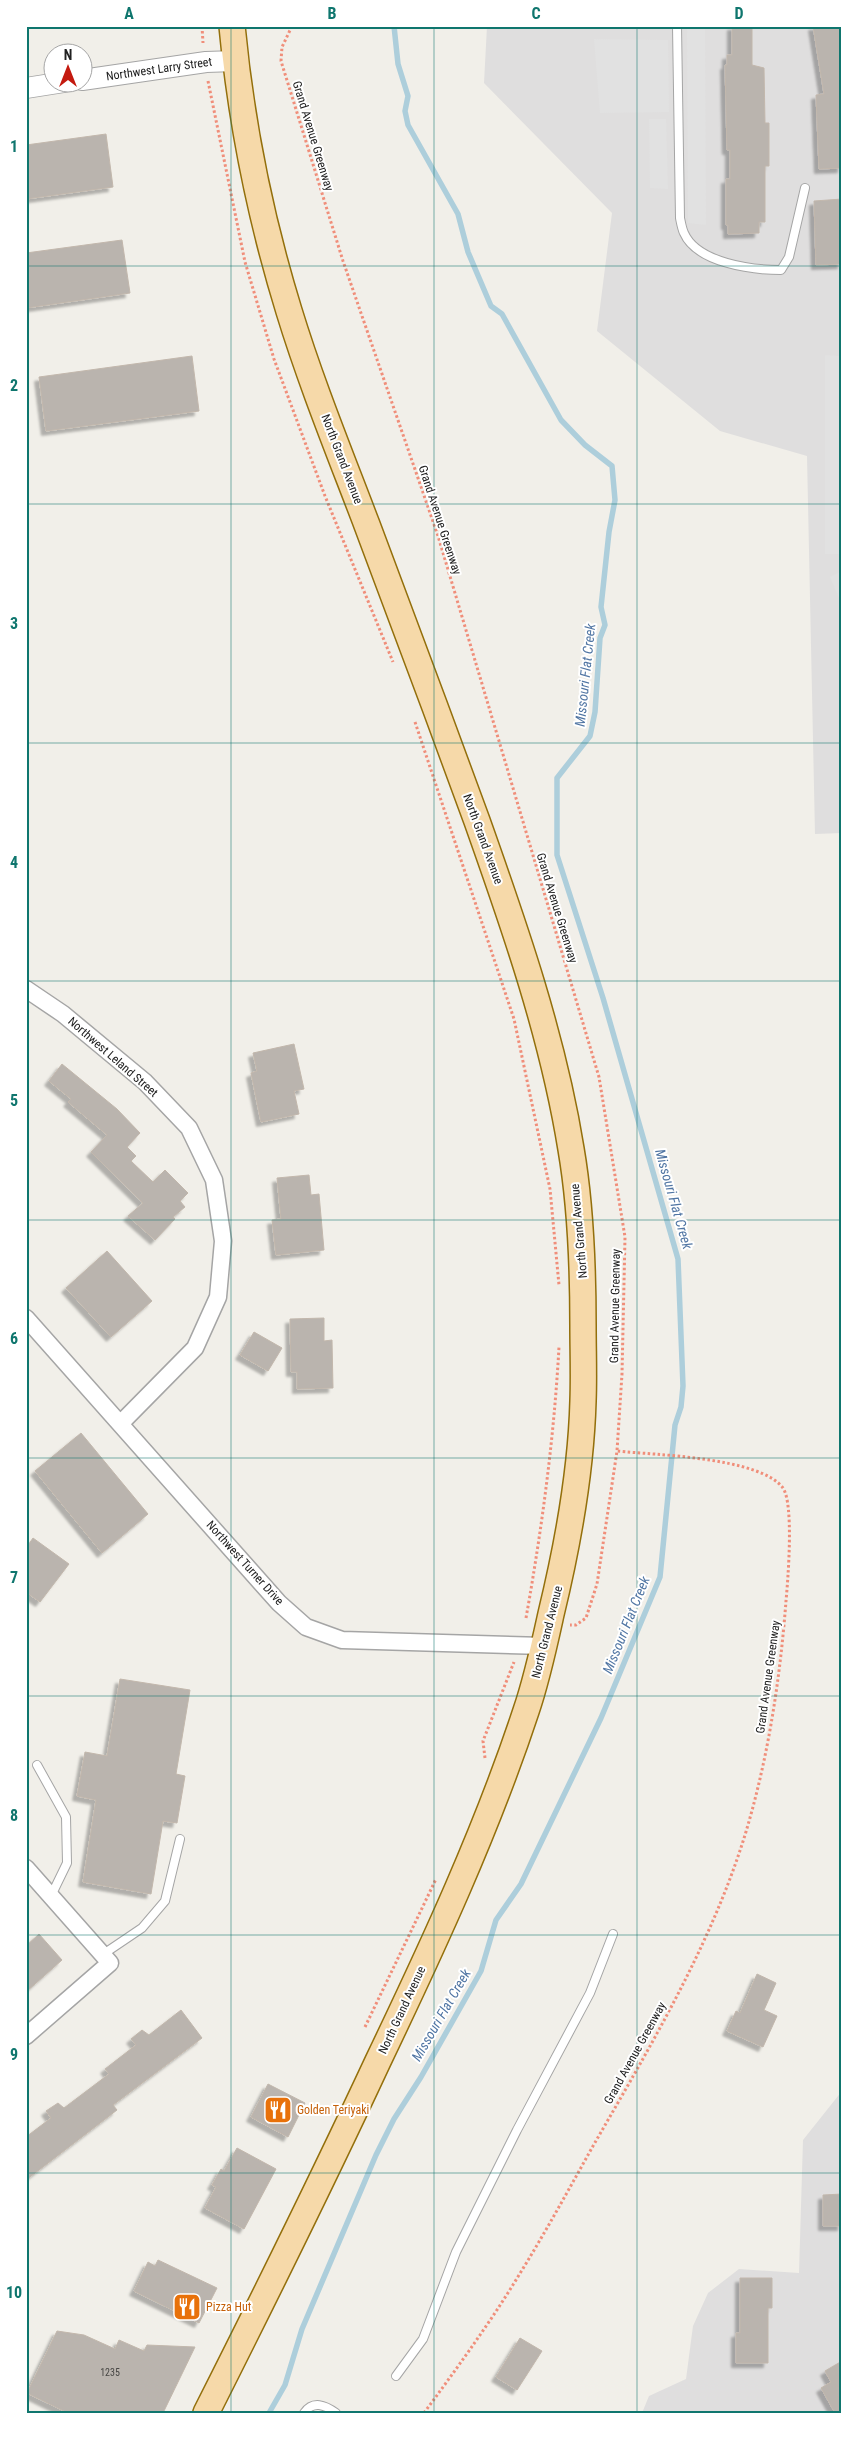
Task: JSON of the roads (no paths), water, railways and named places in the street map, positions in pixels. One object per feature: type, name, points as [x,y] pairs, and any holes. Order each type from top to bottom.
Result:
[{"type":"main road","name":"North Grand Avenue","points":[[206,2413],[309,2207],[462,1882],[525,1714],[538,1639],[574,1504],[583,1406],[583,1266],[572,1150],[549,1043],[514,930],[421,670],[314,386],[289,310],[267,233],[235,61],[232,26]]},
{"type":"street","name":"Northwest Larry Street","points":[[92,79],[206,62],[235,61]]},
{"type":"street","points":[[26,88],[42,85]]},
{"type":"street","name":"Northwest Leland Street","points":[[26,989],[63,1014],[146,1082],[189,1128],[214,1180],[224,1241],[218,1297],[195,1348],[121,1423]]},
{"type":"street","name":"Northwest Turner Drive","points":[[26,1318],[279,1603],[306,1627],[342,1640],[538,1639]]},
{"type":"street","points":[[26,1868],[106,1959],[26,2036]]},
{"type":"lane","points":[[677,26],[680,218],[684,234],[699,251],[714,259],[759,270],[781,270],[789,257],[805,188]]},
{"type":"lane","points":[[37,1765],[66,1818],[67,1863],[52,1896]]},
{"type":"lane","points":[[106,1959],[142,1928],[165,1902],[180,1839]]},
{"type":"lane","points":[[396,2376],[423,2339],[456,2252],[517,2130],[590,1993],[613,1934]]},
{"type":"lane","points":[[304,2413],[308,2408],[318,2405],[336,2413]]},
{"type":"waterway","name":"Missouri Flat Creek","points":[[269,2413],[285,2385],[302,2329],[376,2155],[394,2119],[421,2077],[481,1971],[496,1920],[521,1884],[601,1718],[660,1577],[675,1425],[681,1407],[683,1386],[678,1259],[603,998],[557,855],[557,778],[590,736],[595,712],[600,638],[605,625],[601,607],[609,532],[615,500],[612,466],[585,445],[561,420],[502,314],[491,306],[468,252],[458,214],[408,125],[405,111],[408,96],[398,64],[394,26]]},
{"type":"place","name":"Golden Teriyaki","points":[[278,2110]]},
{"type":"place","name":"Pizza Hut","points":[[187,2307]]}]
